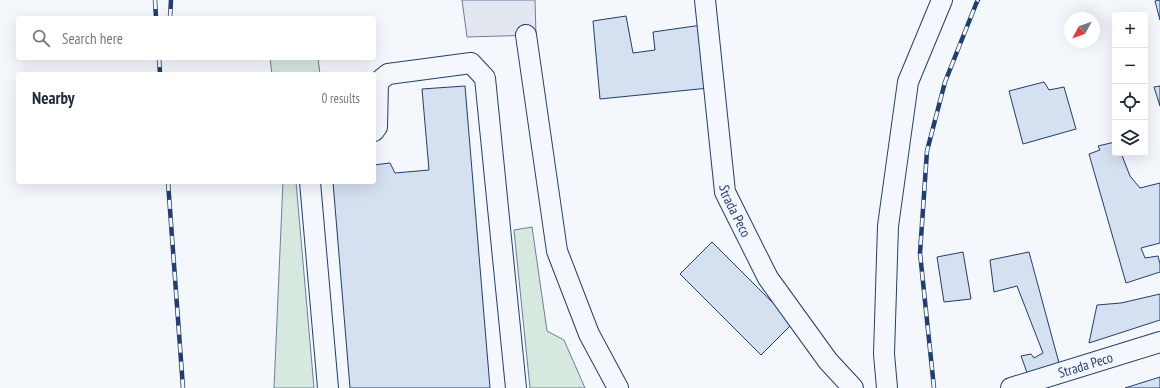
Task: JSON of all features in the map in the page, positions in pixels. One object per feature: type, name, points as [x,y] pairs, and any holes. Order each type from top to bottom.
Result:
[{"type":"street","name":"Strada Peco","points":[[705,0],[725,192],[768,278],[828,361],[853,388]]},
{"type":"street","points":[[887,388],[884,354],[888,226],[906,89],[942,0]]},
{"type":"street","points":[[526,35],[557,251],[589,334],[618,388]]},
{"type":"street","points":[[376,128],[378,82],[388,74],[470,63],[485,78],[516,388]]},
{"type":"street","points":[[310,184],[328,388]]},
{"type":"street","name":"Strada Peco","points":[[1011,388],[1160,342]]},
{"type":"shaded area","points":[[462,0],[535,0],[536,35],[467,37]]},
{"type":"shaded area","points":[[270,60],[318,60],[320,72],[272,72]]},
{"type":"shaded area","points":[[283,184],[296,184],[314,388],[274,388]]},
{"type":"shaded area","points":[[532,227],[547,331],[564,340],[585,388],[530,388],[514,230]]},
{"type":"building","points":[[1160,0],[1160,20],[1155,1]]},
{"type":"building","points":[[626,16],[633,53],[655,50],[653,32],[702,25],[709,88],[600,99],[593,21]]},
{"type":"building","points":[[1044,82],[1049,90],[1064,87],[1076,129],[1023,144],[1009,91]]},
{"type":"building","points":[[465,86],[490,388],[350,388],[333,184],[376,184],[376,165],[390,163],[395,173],[429,170],[422,89]]},
{"type":"building","points":[[1160,86],[1160,106],[1154,87]]},
{"type":"building","points":[[1112,143],[1112,156],[1122,156],[1130,176],[1140,188],[1160,183],[1160,243],[1141,248],[1145,258],[1158,256],[1160,272],[1126,283],[1089,154],[1100,150],[1098,146]]},
{"type":"building","points":[[712,242],[793,323],[761,355],[680,274]]},
{"type":"building","points":[[963,252],[971,299],[944,302],[937,257]]},
{"type":"building","points":[[1029,252],[1059,363],[1029,378],[1021,356],[1031,354],[1034,358],[1043,353],[1017,286],[994,292],[990,260]]},
{"type":"building","points":[[1160,294],[1160,320],[1089,343],[1097,305],[1121,303]]},
{"type":"building","points":[[1160,377],[1160,388],[1125,388]]},
{"type":"railway","points":[[155,0],[156,16]]},
{"type":"railway","points":[[170,16],[171,0]]},
{"type":"railway","points":[[934,388],[920,253],[927,151],[945,82],[978,0]]},
{"type":"railway","points":[[159,60],[160,72]]},
{"type":"railway","points":[[168,184],[183,388]]}]
